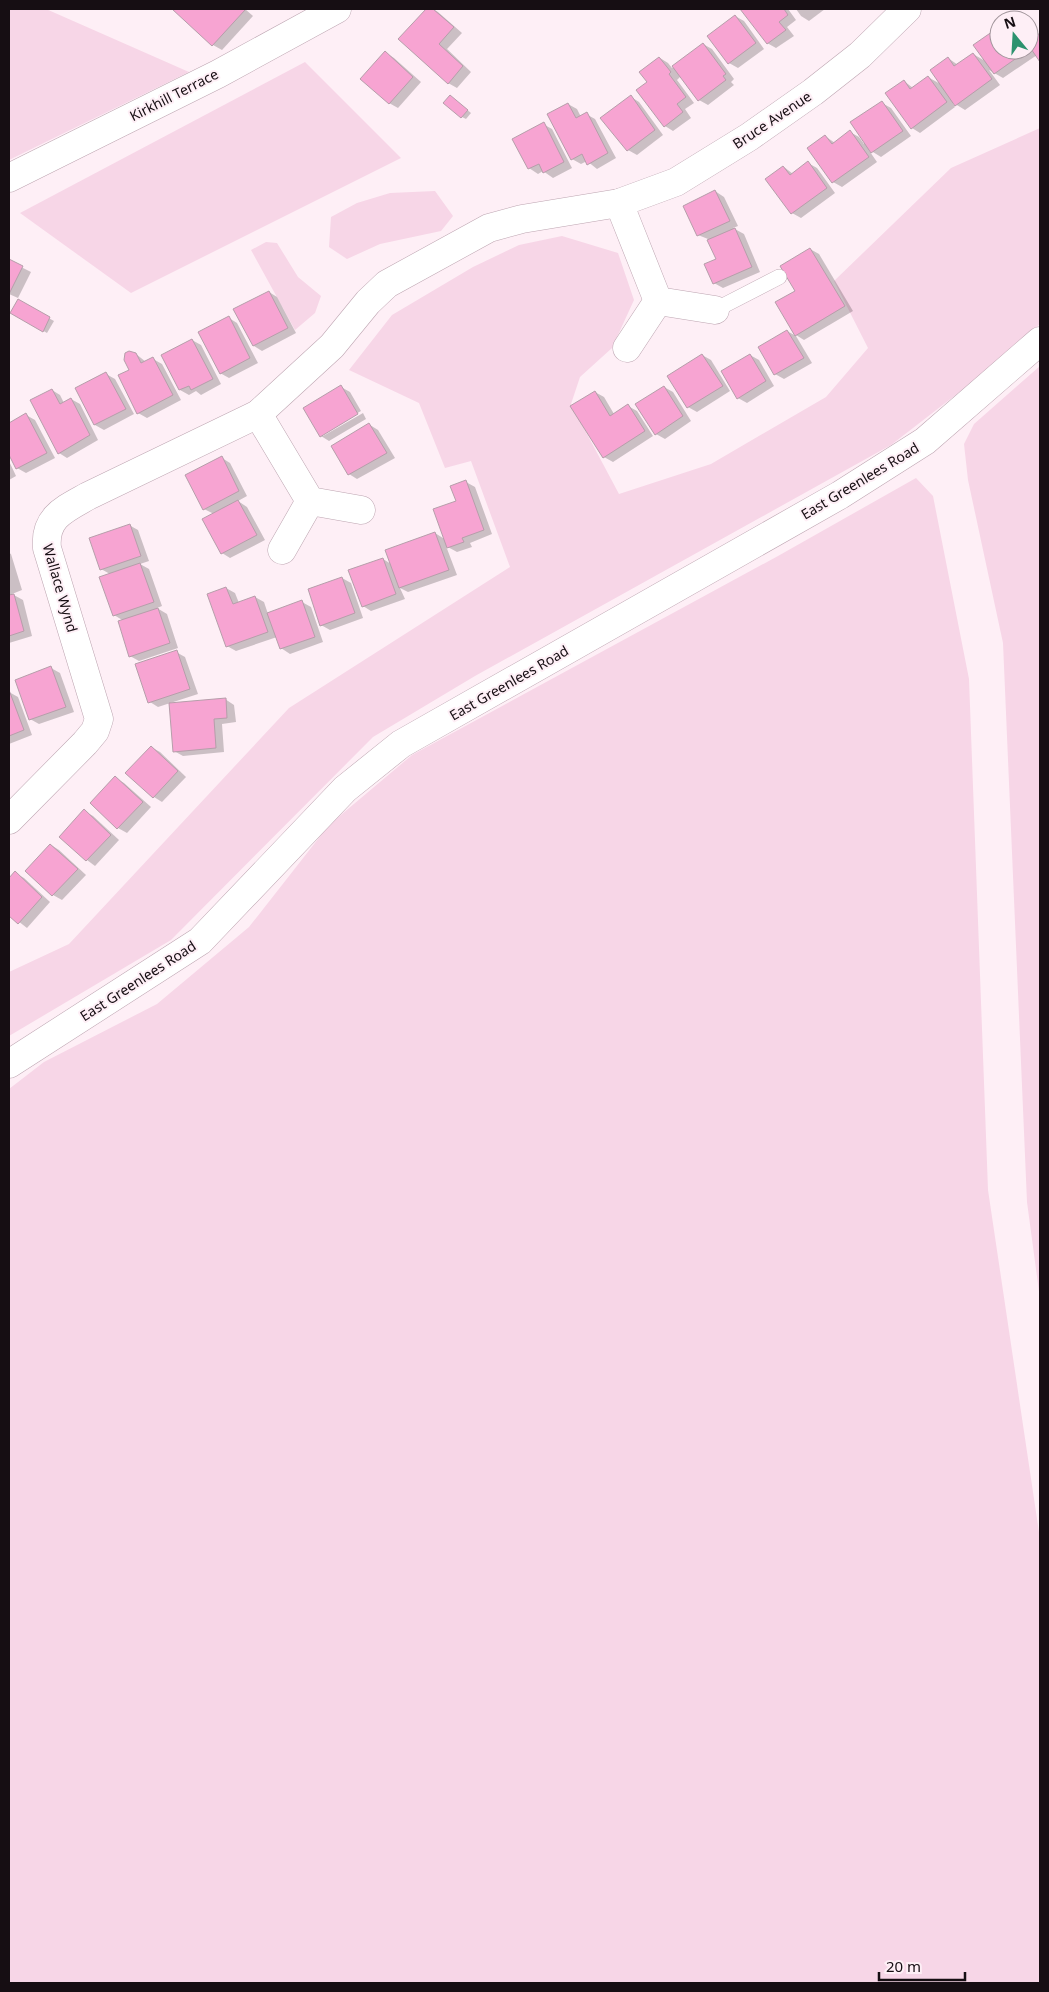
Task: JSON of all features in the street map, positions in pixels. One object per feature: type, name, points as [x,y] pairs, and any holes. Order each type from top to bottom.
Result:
[{"type":"street","name":"Kirkhill Terrace","points":[[9,178],[218,74],[337,9]]},
{"type":"street","name":"Bruce Avenue","points":[[416,269],[489,228],[522,219],[619,203],[676,182],[749,137],[813,92],[860,54],[907,9]]},
{"type":"street","points":[[619,203],[658,301]]},
{"type":"street","name":"Wallace Wynd","points":[[9,820],[85,743],[94,731],[99,719],[47,548],[46,536],[52,521],[61,511],[88,496],[258,414],[332,346],[368,302],[387,284],[416,269]]},
{"type":"street","points":[[658,301],[715,310]]},
{"type":"street","points":[[627,348],[658,301]]},
{"type":"street","name":"East Greenlees Road","points":[[9,1064],[200,941],[345,789],[402,744],[871,476],[925,441],[1040,341]]},
{"type":"street","points":[[258,414],[310,501],[361,510]]},
{"type":"street","points":[[282,550],[310,501]]},
{"type":"lane","points":[[715,310],[778,277]]},
{"type":"shaded area","points":[[9,9],[46,9],[189,72],[9,160]]},
{"type":"shaded area","points":[[305,62],[401,158],[131,293],[20,213]]},
{"type":"shaded area","points":[[1040,128],[1040,324],[975,380],[891,445],[475,676],[373,737],[171,940],[9,1036],[9,972],[69,944],[289,708],[510,567],[471,461],[445,468],[419,403],[349,370],[392,315],[473,267],[519,245],[562,236],[618,253],[634,300],[612,348],[580,377],[571,404],[619,494],[711,464],[826,397],[868,348],[834,281],[951,168]]},
{"type":"shaded area","points":[[435,191],[453,216],[441,231],[380,244],[347,259],[329,247],[331,217],[357,203],[390,193]]},
{"type":"shaded area","points":[[266,242],[277,243],[298,277],[321,296],[315,313],[295,330],[251,250]]},
{"type":"shaded area","points":[[1040,366],[1040,1299],[1027,1202],[1003,643],[968,480],[964,444],[974,424]]},
{"type":"shaded area","points":[[916,478],[933,496],[969,679],[988,1190],[1040,1539],[1040,1983],[9,1983],[9,1089],[44,1062],[157,1004],[249,927],[329,825],[412,755],[778,556]]},
{"type":"building","points":[[172,9],[244,9],[245,10],[212,46]]},
{"type":"building","points":[[426,9],[433,9],[454,27],[439,44],[463,66],[448,84],[398,39]]},
{"type":"building","points":[[740,9],[784,9],[788,15],[779,22],[786,30],[767,44]]},
{"type":"building","points":[[735,15],[756,43],[728,64],[707,36]]},
{"type":"building","points":[[1040,33],[1040,62],[1039,60]]},
{"type":"building","points":[[989,34],[989,60],[1014,60],[994,74],[973,45]]},
{"type":"building","points":[[703,43],[726,74],[723,76],[726,80],[698,101],[672,66]]},
{"type":"building","points":[[385,51],[413,77],[389,104],[360,79]]},
{"type":"building","points":[[973,53],[992,79],[955,106],[930,70],[948,57],[954,66]]},
{"type":"building","points":[[659,57],[671,72],[669,74],[686,97],[677,104],[683,112],[664,127],[636,90],[647,82],[639,72]]},
{"type":"building","points":[[928,76],[947,102],[911,129],[885,93],[904,80],[910,89]]},
{"type":"building","points":[[450,95],[468,110],[461,118],[443,103]]},
{"type":"building","points":[[631,95],[655,130],[627,151],[600,118]]},
{"type":"building","points":[[882,101],[903,131],[871,153],[850,122]]},
{"type":"building","points":[[568,103],[576,118],[587,112],[608,153],[587,165],[582,154],[571,160],[547,114]]},
{"type":"building","points":[[544,122],[564,162],[543,173],[539,164],[528,169],[512,139]]},
{"type":"building","points":[[850,130],[869,157],[832,183],[807,148],[825,135],[832,144]]},
{"type":"building","points":[[808,161],[827,188],[791,214],[765,179],[783,166],[790,175]]},
{"type":"building","points":[[715,190],[730,221],[697,236],[683,206]]},
{"type":"building","points":[[735,228],[752,267],[713,284],[704,264],[716,259],[707,240]]},
{"type":"building","points":[[810,248],[845,306],[795,336],[775,302],[795,291],[780,266]]},
{"type":"building","points":[[9,259],[23,266],[9,294]]},
{"type":"building","points":[[269,291],[288,328],[253,346],[233,309]]},
{"type":"building","points":[[18,299],[50,317],[43,332],[10,313]]},
{"type":"building","points":[[229,316],[250,358],[220,374],[198,332]]},
{"type":"building","points":[[787,330],[804,358],[774,375],[758,347]]},
{"type":"building","points":[[192,339],[213,379],[191,390],[189,386],[179,390],[161,355]]},
{"type":"building","points":[[129,351],[136,353],[141,363],[153,357],[173,395],[137,414],[118,375],[129,370],[124,360],[125,353]]},
{"type":"building","points":[[702,354],[723,386],[687,408],[667,376]]},
{"type":"building","points":[[750,354],[766,381],[737,399],[721,371]]},
{"type":"building","points":[[106,372],[126,409],[94,425],[75,388]]},
{"type":"building","points":[[341,385],[358,414],[320,437],[303,408]]},
{"type":"building","points":[[664,386],[683,416],[655,435],[635,404]]},
{"type":"building","points":[[52,389],[60,404],[71,398],[90,435],[58,454],[30,400]]},
{"type":"building","points":[[595,391],[610,416],[628,404],[645,431],[603,458],[570,406]]},
{"type":"building","points":[[26,413],[47,453],[16,469],[9,455],[9,423]]},
{"type":"building","points":[[369,423],[387,453],[348,475],[331,446]]},
{"type":"building","points":[[222,456],[239,491],[203,510],[185,475]]},
{"type":"building","points":[[466,480],[484,530],[462,538],[464,542],[447,548],[433,509],[456,501],[450,486]]},
{"type":"building","points":[[238,500],[257,535],[221,554],[202,519]]},
{"type":"building","points":[[130,524],[141,556],[100,570],[89,538]]},
{"type":"building","points":[[435,532],[449,570],[399,588],[385,550]]},
{"type":"building","points":[[383,558],[396,594],[362,607],[348,570]]},
{"type":"building","points":[[140,563],[154,602],[113,616],[99,577]]},
{"type":"building","points":[[342,577],[355,613],[320,626],[308,589]]},
{"type":"building","points":[[226,587],[233,604],[255,596],[268,632],[226,647],[207,594]]},
{"type":"building","points":[[14,594],[24,631],[9,636],[9,595]]},
{"type":"building","points":[[302,600],[315,637],[280,649],[267,613]]},
{"type":"building","points":[[158,608],[170,643],[129,657],[118,621]]},
{"type":"building","points":[[177,650],[190,689],[148,703],[135,664]]},
{"type":"building","points":[[51,666],[66,707],[29,720],[15,680]]},
{"type":"building","points":[[9,690],[24,730],[9,736]]},
{"type":"building","points":[[226,698],[227,718],[214,719],[216,748],[173,752],[169,703]]},
{"type":"building","points":[[151,746],[178,771],[153,798],[125,773]]},
{"type":"building","points":[[115,776],[143,802],[117,829],[90,803]]},
{"type":"building","points":[[84,809],[111,835],[86,861],[59,837]]},
{"type":"building","points":[[50,844],[78,869],[52,896],[25,871]]},
{"type":"building","points":[[15,871],[42,897],[18,924],[9,916],[9,878]]}]
